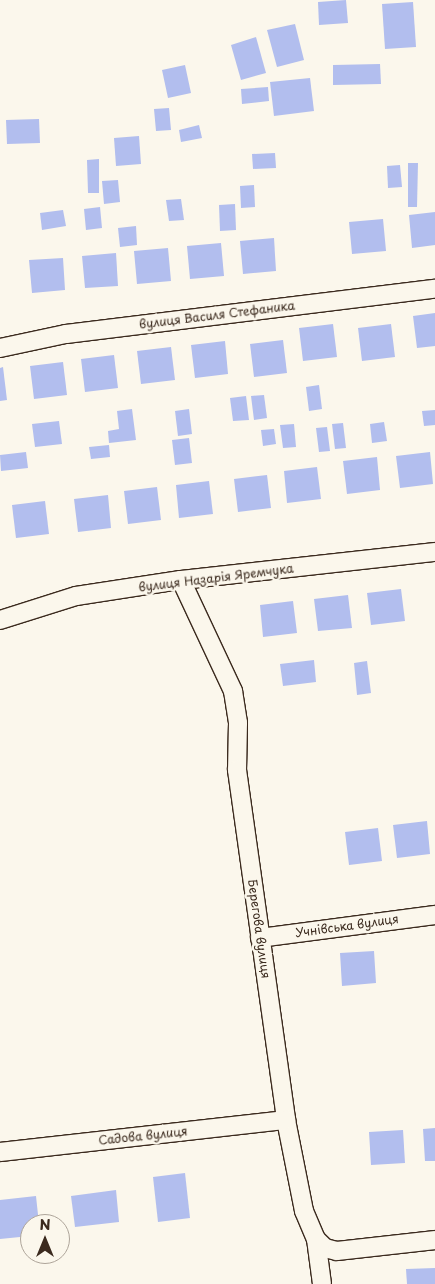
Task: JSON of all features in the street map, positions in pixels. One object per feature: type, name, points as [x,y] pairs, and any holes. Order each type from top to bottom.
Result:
[{"type":"street","name":"вулиця Василя Стефаника","points":[[0,348],[66,334],[435,289]]},
{"type":"street","name":"вулиця Назарія Яремчука","points":[[0,620],[76,596],[181,580],[435,552]]},
{"type":"street","name":"Берегова вулиця","points":[[181,580],[233,691],[238,723],[237,770],[286,1120],[304,1211],[316,1239],[322,1284]]},
{"type":"street","name":"Учнівська вулиця","points":[[260,938],[435,914]]},
{"type":"street","name":"Садова вулиця","points":[[0,1152],[286,1120]]},
{"type":"street","points":[[316,1239],[326,1248],[337,1251],[435,1240]]},
{"type":"building","points":[[346,0],[348,23],[319,25],[318,2]]},
{"type":"building","points":[[413,2],[416,47],[385,49],[382,4]]},
{"type":"building","points":[[295,24],[304,60],[277,67],[267,30]]},
{"type":"building","points":[[256,37],[266,73],[241,80],[231,45]]},
{"type":"building","points":[[380,64],[381,84],[333,85],[333,65]]},
{"type":"building","points":[[185,65],[191,93],[168,98],[162,70]]},
{"type":"building","points":[[310,78],[314,111],[274,116],[270,82]]},
{"type":"building","points":[[268,87],[269,101],[242,104],[241,89]]},
{"type":"building","points":[[169,108],[171,130],[156,131],[154,109]]},
{"type":"building","points":[[39,119],[40,143],[7,144],[6,120]]},
{"type":"building","points":[[199,125],[202,138],[181,142],[179,130]]},
{"type":"building","points":[[139,136],[141,164],[116,166],[114,138]]},
{"type":"building","points":[[275,153],[276,168],[253,169],[252,154]]},
{"type":"building","points":[[99,159],[99,193],[88,193],[87,160]]},
{"type":"building","points":[[408,163],[418,163],[417,207],[408,207]]},
{"type":"building","points":[[400,165],[402,187],[388,188],[387,166]]},
{"type":"building","points":[[118,180],[120,202],[104,204],[102,181]]},
{"type":"building","points":[[254,185],[255,207],[241,208],[240,186]]},
{"type":"building","points":[[181,199],[184,220],[169,221],[166,200]]},
{"type":"building","points":[[235,204],[236,230],[220,231],[219,205]]},
{"type":"building","points":[[100,207],[102,228],[86,230],[84,209]]},
{"type":"building","points":[[63,210],[66,226],[42,230],[40,213]]},
{"type":"building","points":[[435,212],[435,245],[412,248],[409,215]]},
{"type":"building","points":[[383,219],[386,251],[352,254],[349,222]]},
{"type":"building","points":[[136,226],[137,245],[120,247],[118,228]]},
{"type":"building","points":[[274,238],[276,271],[243,274],[240,241]]},
{"type":"building","points":[[221,243],[224,276],[190,279],[187,246]]},
{"type":"building","points":[[168,248],[171,281],[137,284],[134,251]]},
{"type":"building","points":[[116,253],[118,286],[85,288],[82,256]]},
{"type":"building","points":[[63,258],[65,290],[32,293],[29,260]]},
{"type":"building","points":[[435,313],[435,346],[417,348],[413,316]]},
{"type":"building","points":[[333,324],[337,357],[303,361],[299,328]]},
{"type":"building","points":[[391,324],[395,357],[362,361],[358,328]]},
{"type":"building","points":[[283,340],[287,373],[254,377],[250,344]]},
{"type":"building","points":[[225,341],[228,374],[195,378],[191,345]]},
{"type":"building","points":[[171,347],[175,380],[141,384],[137,351]]},
{"type":"building","points":[[114,355],[118,388],[85,392],[81,359]]},
{"type":"building","points":[[63,362],[67,395],[34,399],[30,366]]},
{"type":"building","points":[[3,367],[7,400],[0,401],[0,368]]},
{"type":"building","points":[[319,385],[322,409],[309,411],[306,387]]},
{"type":"building","points":[[264,395],[267,418],[254,420],[251,396]]},
{"type":"building","points":[[246,396],[249,420],[233,421],[230,398]]},
{"type":"building","points":[[132,409],[136,440],[109,443],[108,431],[119,429],[117,411]]},
{"type":"building","points":[[189,409],[192,434],[178,436],[175,411]]},
{"type":"building","points":[[435,410],[435,425],[424,426],[422,411]]},
{"type":"building","points":[[59,421],[62,444],[35,447],[32,424]]},
{"type":"building","points":[[384,422],[387,441],[372,443],[370,424]]},
{"type":"building","points":[[343,423],[346,448],[335,449],[332,424]]},
{"type":"building","points":[[294,424],[296,447],[283,448],[280,425]]},
{"type":"building","points":[[327,427],[330,451],[319,452],[316,428]]},
{"type":"building","points":[[274,429],[276,444],[263,446],[261,430]]},
{"type":"building","points":[[189,438],[192,463],[175,465],[172,440]]},
{"type":"building","points":[[109,445],[110,457],[91,459],[89,447]]},
{"type":"building","points":[[26,452],[28,468],[1,471],[0,455]]},
{"type":"building","points":[[430,452],[433,484],[400,488],[396,456]]},
{"type":"building","points":[[377,457],[380,490],[347,494],[343,461]]},
{"type":"building","points":[[317,467],[321,499],[287,503],[284,471]]},
{"type":"building","points":[[267,475],[271,508],[238,512],[234,479]]},
{"type":"building","points":[[209,481],[213,514],[179,518],[176,485]]},
{"type":"building","points":[[157,487],[161,520],[128,524],[124,491]]},
{"type":"building","points":[[108,495],[111,528],[78,532],[74,499]]},
{"type":"building","points":[[45,501],[49,534],[16,538],[12,505]]},
{"type":"building","points":[[401,589],[405,621],[371,625],[367,593]]},
{"type":"building","points":[[348,595],[352,628],[318,631],[314,599]]},
{"type":"building","points":[[293,601],[297,633],[263,637],[260,605]]},
{"type":"building","points":[[314,660],[316,682],[283,686],[280,664]]},
{"type":"building","points":[[367,661],[371,693],[357,695],[354,663]]},
{"type":"building","points":[[427,821],[430,854],[397,858],[393,825]]},
{"type":"building","points":[[378,828],[382,861],[349,865],[345,832]]},
{"type":"building","points":[[374,951],[376,983],[342,986],[340,953]]},
{"type":"building","points":[[435,1128],[435,1161],[425,1161],[423,1129]]},
{"type":"building","points":[[403,1130],[405,1163],[371,1165],[369,1132]]},
{"type":"building","points":[[185,1173],[190,1218],[158,1222],[153,1177]]},
{"type":"building","points":[[116,1190],[119,1222],[75,1227],[71,1196]]},
{"type":"building","points":[[36,1196],[38,1214],[20,1214],[20,1237],[0,1239],[0,1200]]},
{"type":"building","points":[[435,1268],[435,1284],[407,1284],[406,1269]]}]
